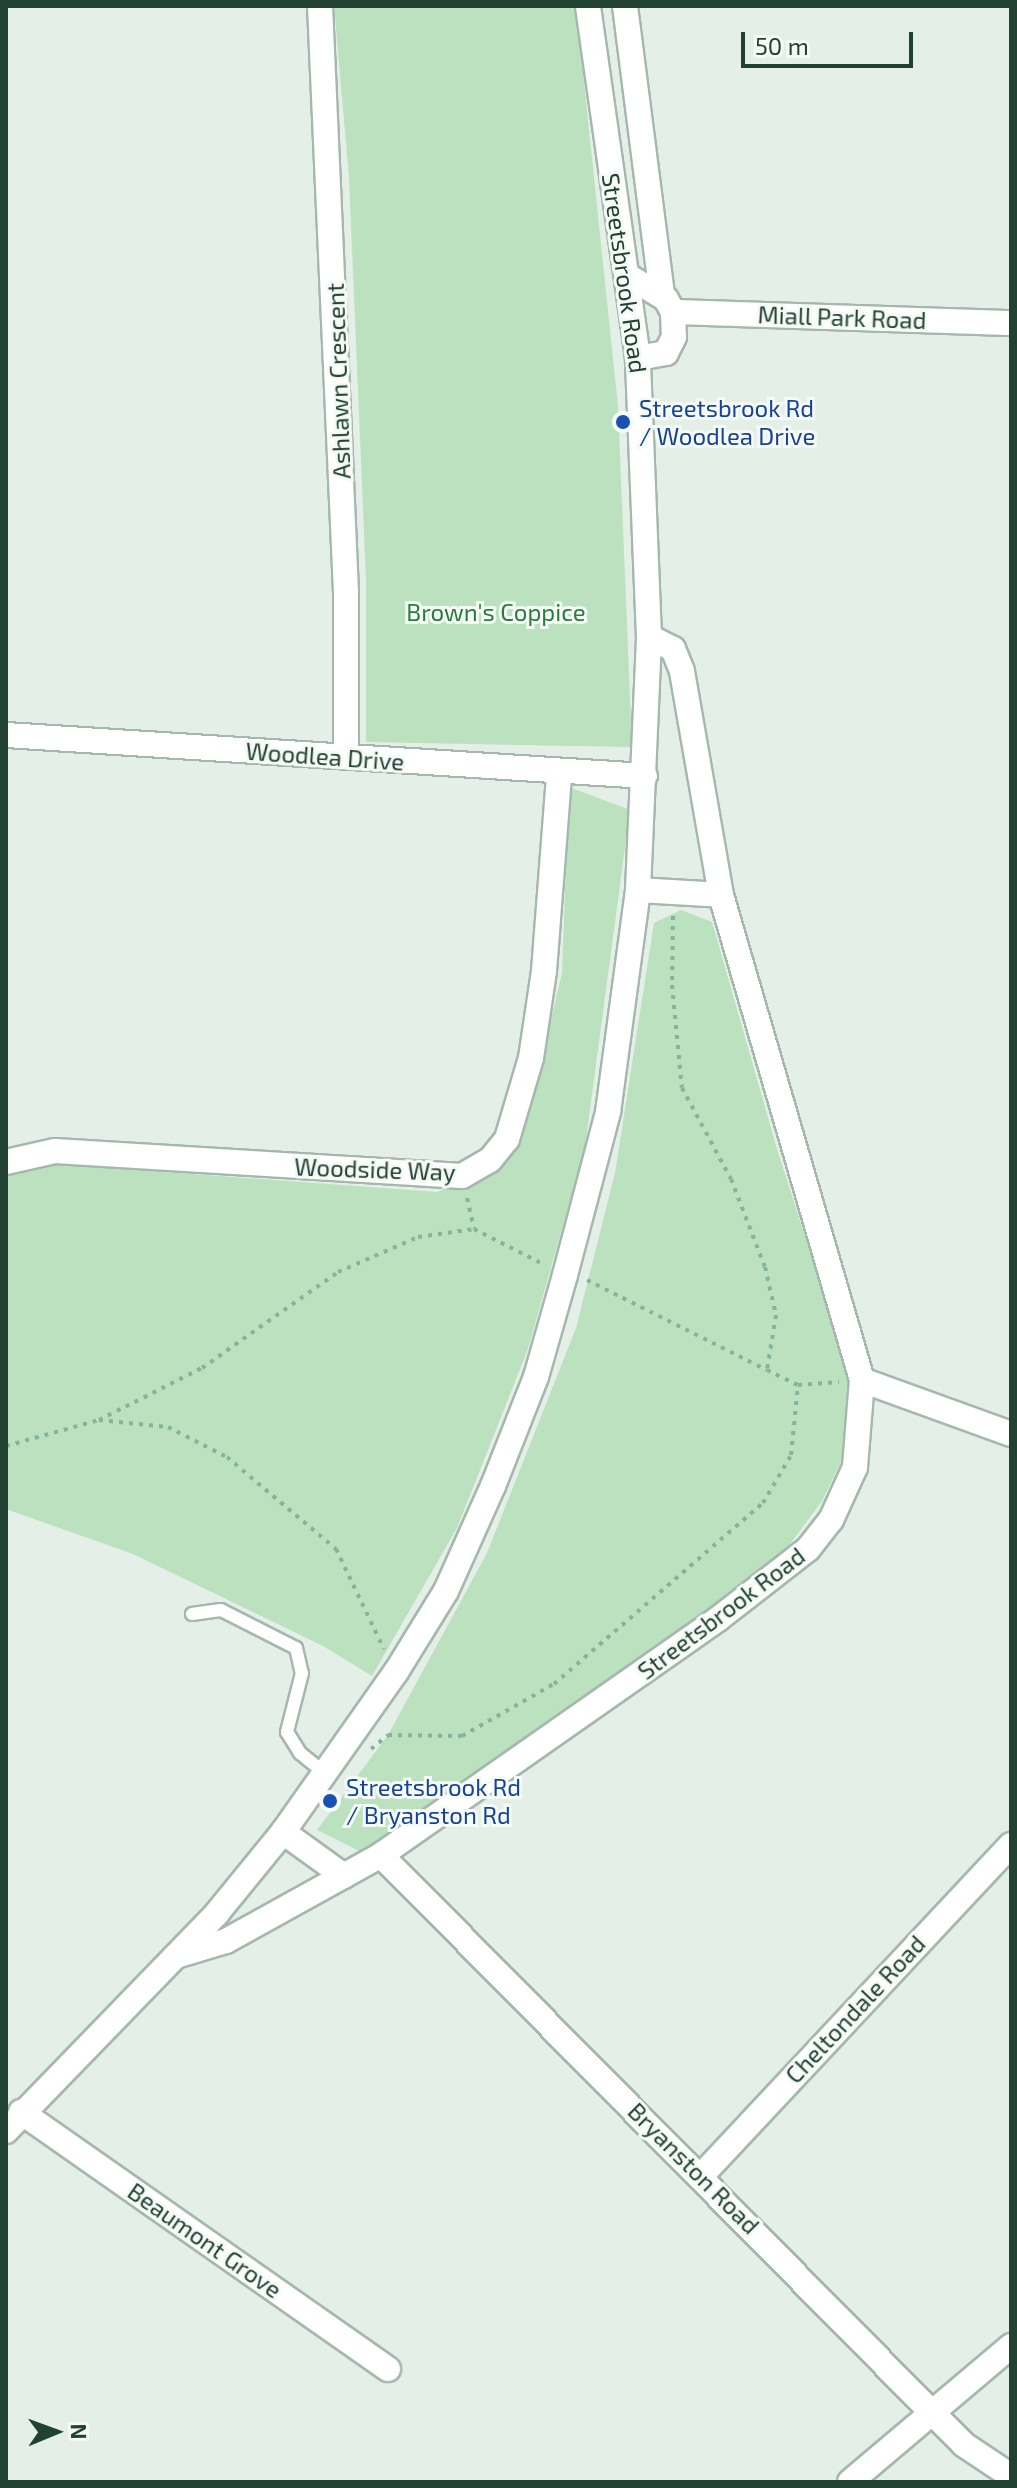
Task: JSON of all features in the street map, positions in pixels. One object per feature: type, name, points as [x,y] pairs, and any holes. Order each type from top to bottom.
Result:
[{"type":"street","name":"Ashlawn Crescent","points":[[320,6],[345,576],[346,757]]},
{"type":"street","name":"Streetsbrook Road","points":[[13,2122],[176,1956],[283,1832],[396,1672],[446,1591],[493,1486],[536,1377],[565,1275],[608,1112],[638,890],[649,637],[638,358],[588,6]]},
{"type":"street","name":"Streetsbrook Road","points":[[625,6],[667,304]]},
{"type":"street","name":"Miall Park Road","points":[[628,276],[667,304],[1011,323]]},
{"type":"street","points":[[638,358],[666,353],[674,337],[667,304]]},
{"type":"street","name":"Streetsbrook Road","points":[[176,1956],[226,1941],[381,1855],[718,1619],[808,1549],[831,1520],[855,1467],[862,1380],[721,895],[682,671],[673,649],[649,637]]},
{"type":"street","name":"Woodlea Drive","points":[[6,735],[559,774],[645,776]]},
{"type":"street","name":"Woodside Way","points":[[6,1162],[55,1151],[462,1176],[490,1160],[507,1139],[531,1058],[544,971],[559,774]]},
{"type":"street","points":[[638,890],[721,895]]},
{"type":"street","points":[[862,1380],[1011,1434]]},
{"type":"street","points":[[283,1832],[344,1876]]},
{"type":"street","name":"Cheltondale Road","points":[[702,2175],[1011,1845]]},
{"type":"street","name":"Bryanston Road","points":[[381,1855],[702,2175],[963,2444],[1011,2476]]},
{"type":"street","name":"Beaumont Grove","points":[[13,2122],[388,2369]]},
{"type":"street","points":[[850,2482],[1011,2346]]},
{"type":"lane","points":[[192,1614],[221,1610],[296,1648],[302,1673],[287,1732],[300,1753],[325,1773]]},
{"type":"path","points":[[673,890],[672,985],[682,1088],[731,1179],[765,1267],[776,1315],[767,1370]]},
{"type":"path","points":[[462,1176],[474,1229]]},
{"type":"path","points":[[6,1446],[99,1420],[202,1368],[338,1272],[418,1237],[474,1229],[565,1275],[593,1281],[798,1385],[862,1380]]},
{"type":"path","points":[[366,1754],[388,1735],[462,1736],[554,1684],[763,1503],[791,1455],[798,1385]]},
{"type":"path","points":[[99,1420],[168,1427],[227,1457],[336,1549],[396,1672]]},
{"type":"green space","name":"Brown's Coppice","points":[[334,6],[576,6],[618,406],[632,747],[366,742],[366,580],[349,177]]},
{"type":"green space","points":[[569,787],[630,810],[585,1147],[528,1349],[457,1528],[372,1676],[323,1646],[133,1554],[6,1509],[6,1172],[31,1162],[437,1192],[495,1168],[526,1126],[562,973]]},
{"type":"green space","points":[[681,910],[712,922],[777,1149],[852,1383],[845,1453],[822,1501],[776,1563],[375,1848],[359,1851],[317,1830],[388,1735],[487,1553],[576,1328],[615,1173],[654,923]]},
{"type":"place","name":"Streetsbrook Rd / Woodlea Drive","points":[[623,422]]},
{"type":"place","name":"Streetsbrook Rd / Bryanston Rd","points":[[330,1801]]}]
